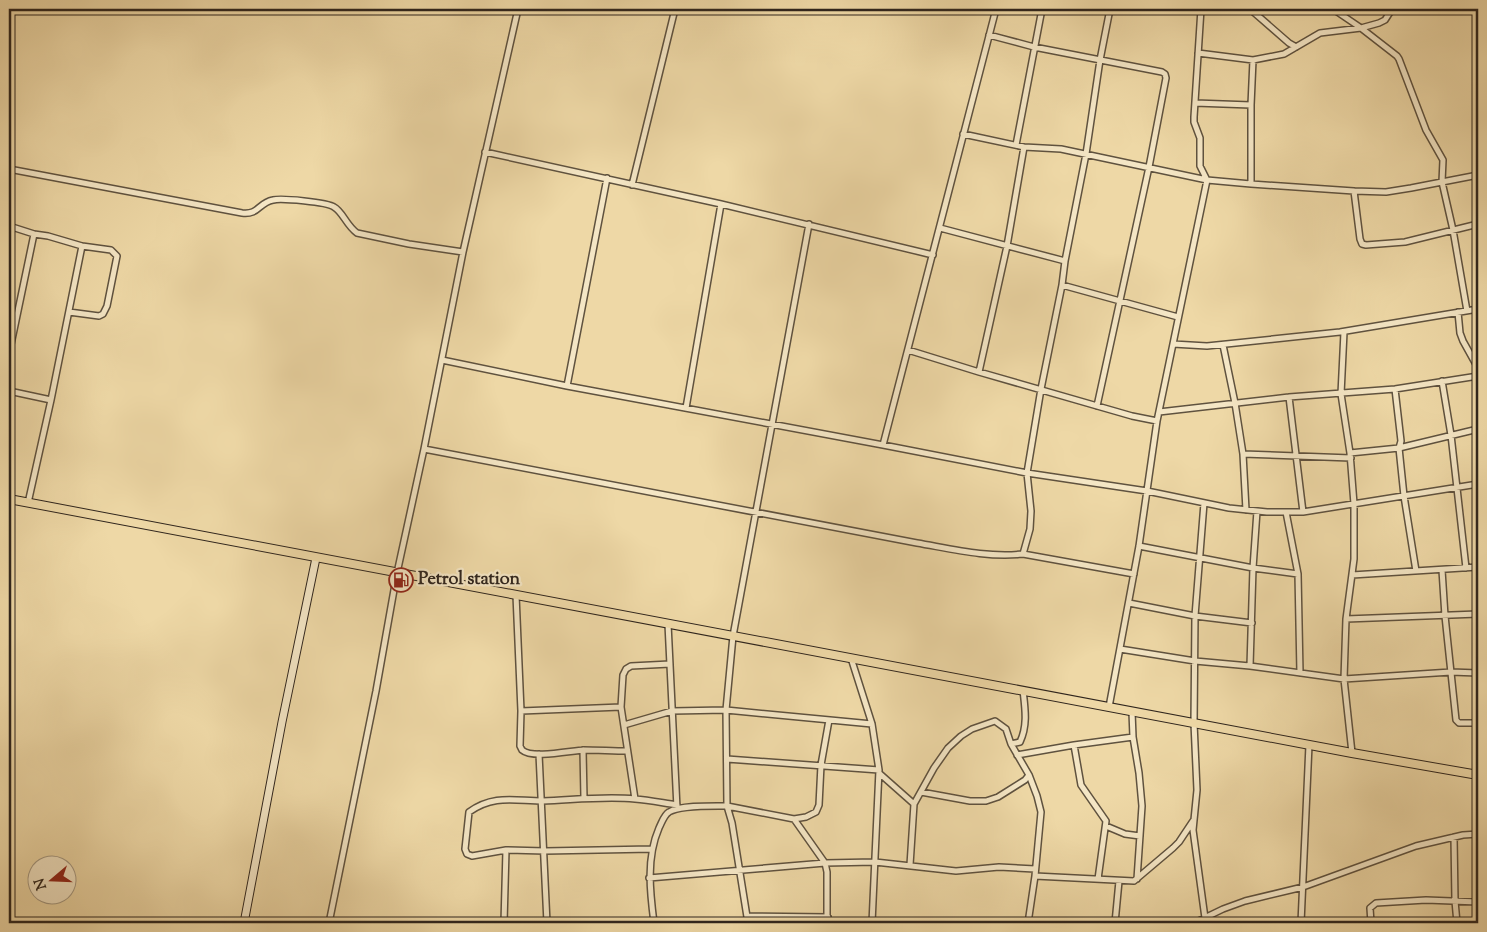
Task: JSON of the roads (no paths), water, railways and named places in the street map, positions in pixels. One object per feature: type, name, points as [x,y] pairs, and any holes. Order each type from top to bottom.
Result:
[{"type":"main road","points":[[9,499],[1132,712],[1478,775]]},
{"type":"street","points":[[328,923],[463,252],[518,9]]},
{"type":"street","points":[[632,185],[675,9]]},
{"type":"street","points":[[883,445],[996,9]]},
{"type":"street","points":[[1016,144],[1042,9]]},
{"type":"street","points":[[1024,554],[1030,529],[1031,511],[1027,473],[1041,389],[1086,154],[1100,60],[1110,9]]},
{"type":"street","points":[[1109,707],[1139,546],[1157,422],[1207,180],[1199,164],[1200,138],[1194,122],[1201,9]]},
{"type":"street","points":[[1250,9],[1296,47]]},
{"type":"street","points":[[1333,9],[1361,28],[1399,59],[1426,130],[1442,160],[1442,182],[1467,310]]},
{"type":"street","points":[[1198,54],[1254,60],[1284,54],[1320,33],[1361,28],[1379,23],[1385,20],[1392,9]]},
{"type":"street","points":[[989,35],[1034,47],[1165,74],[1166,78],[1148,167],[1097,406]]},
{"type":"street","points":[[1251,184],[1251,105],[1254,60]]},
{"type":"street","points":[[1195,103],[1251,105]]},
{"type":"street","points":[[963,134],[1024,147],[1061,149],[1207,180],[1251,184],[1386,192],[1478,175]]},
{"type":"street","points":[[979,372],[1007,246],[1024,147]]},
{"type":"street","points":[[485,152],[809,224],[933,255]]},
{"type":"street","points":[[9,169],[250,214],[264,203],[273,200],[326,203],[340,212],[350,228],[357,233],[409,244],[463,252]]},
{"type":"street","points":[[567,386],[607,178]]},
{"type":"street","points":[[1354,191],[1362,244],[1405,242],[1478,224]]},
{"type":"street","points":[[686,408],[721,204]]},
{"type":"street","points":[[748,923],[732,823],[727,806],[726,710],[733,636],[738,606],[757,512],[809,224]]},
{"type":"street","points":[[9,226],[82,246],[111,250],[117,256],[108,306],[103,314],[100,316],[69,312]]},
{"type":"street","points":[[940,228],[1065,261]]},
{"type":"street","points":[[9,354],[34,234]]},
{"type":"street","points":[[28,503],[82,246]]},
{"type":"street","points":[[1062,285],[1178,317]]},
{"type":"street","points":[[1174,344],[1223,345],[1344,332],[1478,309]]},
{"type":"street","points":[[1458,312],[1460,333],[1478,368]]},
{"type":"street","points":[[1344,332],[1341,394],[1350,456],[1354,504],[1352,575],[1346,619],[1344,679],[1352,753]]},
{"type":"street","points":[[1223,345],[1244,454],[1246,510]]},
{"type":"street","points":[[908,350],[1157,422]]},
{"type":"street","points":[[442,360],[567,386],[772,423],[1027,473],[1148,491],[1246,510],[1303,512],[1478,484]]},
{"type":"street","points":[[1159,412],[1289,397],[1395,389],[1478,376]]},
{"type":"street","points":[[1442,381],[1451,436],[1466,568]]},
{"type":"street","points":[[1395,389],[1401,441],[1399,448],[1404,496],[1416,571]]},
{"type":"street","points":[[9,390],[51,400]]},
{"type":"street","points":[[1289,397],[1303,512]]},
{"type":"street","points":[[1244,454],[1350,456],[1399,448],[1478,429]]},
{"type":"street","points":[[424,449],[917,543],[987,555],[1008,556],[1024,554],[1134,574]]},
{"type":"street","points":[[1204,503],[1195,616],[1194,723],[1197,790],[1193,830],[1205,918]]},
{"type":"street","points":[[1250,666],[1257,511]]},
{"type":"street","points":[[1286,512],[1298,574],[1300,673]]},
{"type":"street","points":[[1139,546],[1253,568],[1298,574]]},
{"type":"street","points":[[244,923],[282,722],[316,558]]},
{"type":"street","points":[[1352,575],[1478,567]]},
{"type":"street","points":[[1442,570],[1450,672],[1457,722],[1478,723]]},
{"type":"street","points":[[516,595],[521,711],[520,746],[522,750],[527,754],[582,750],[627,751]]},
{"type":"street","points":[[1129,603],[1195,616],[1252,623]]},
{"type":"street","points":[[1346,619],[1478,614]]},
{"type":"street","points":[[668,624],[677,807]]},
{"type":"street","points":[[1120,649],[1195,661],[1250,666],[1344,679],[1450,672],[1478,673]]},
{"type":"street","points":[[851,658],[872,724],[879,772],[872,923]]},
{"type":"street","points":[[635,799],[622,707],[623,674],[631,666],[670,664]]},
{"type":"street","points":[[1010,744],[1020,742],[1025,730],[1023,690]]},
{"type":"street","points":[[521,711],[622,707]]},
{"type":"street","points":[[624,725],[672,711],[726,710],[872,724]]},
{"type":"street","points":[[1132,712],[1133,737],[1142,806],[1137,880]]},
{"type":"street","points":[[652,848],[545,851],[506,850],[472,856],[467,854],[465,848],[469,812],[476,806],[493,800],[635,799],[677,807],[727,806],[794,819],[806,817],[816,812],[819,805],[820,765],[829,720]]},
{"type":"street","points":[[910,865],[914,804],[934,768],[948,748],[961,736],[995,721],[998,722],[1006,729],[1010,744],[1029,775],[1041,812],[1028,923]]},
{"type":"street","points":[[1017,755],[1074,744],[1133,737]]},
{"type":"street","points":[[1074,744],[1082,785],[1106,821],[1098,879]]},
{"type":"street","points":[[1301,923],[1309,745]]},
{"type":"street","points":[[582,750],[584,798]]},
{"type":"street","points":[[539,754],[548,923]]},
{"type":"street","points":[[727,759],[820,765],[879,772],[914,804]]},
{"type":"street","points":[[921,792],[970,801],[986,801],[998,797],[1025,780],[1029,775]]},
{"type":"street","points":[[654,923],[649,878],[652,848],[664,818],[668,812],[677,807]]},
{"type":"street","points":[[794,819],[825,863],[827,872],[827,923]]},
{"type":"street","points":[[1035,876],[1119,881],[1137,880],[1179,842],[1194,819]]},
{"type":"street","points":[[1106,826],[1125,834],[1140,836]]},
{"type":"street","points":[[1197,923],[1245,901],[1303,887],[1416,846],[1454,837],[1478,834]]},
{"type":"street","points":[[1454,837],[1457,923]]},
{"type":"street","points":[[504,923],[506,850]]},
{"type":"street","points":[[649,878],[825,863],[876,862],[956,871],[999,867],[1035,869]]},
{"type":"street","points":[[1115,923],[1119,881]]},
{"type":"street","points":[[1371,923],[1370,908],[1376,903],[1426,900],[1478,902]]},
{"type":"street","points":[[748,916],[828,917]]},
{"type":"street","points":[[421,923],[441,921],[456,923]]},
{"type":"place","name":"Petrol station","points":[[401,580]]}]
